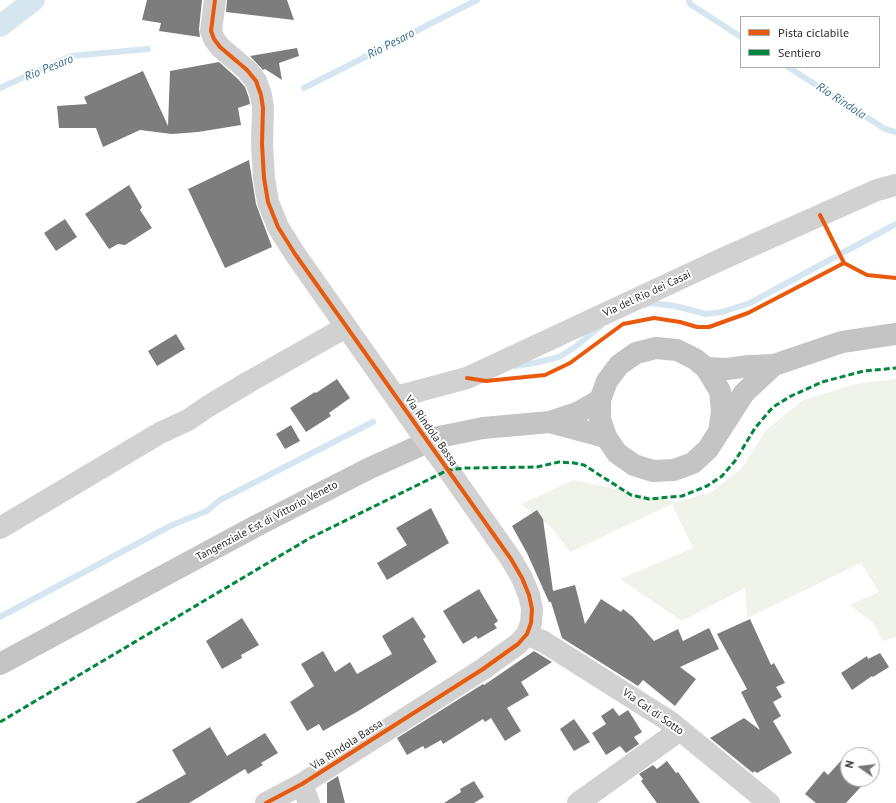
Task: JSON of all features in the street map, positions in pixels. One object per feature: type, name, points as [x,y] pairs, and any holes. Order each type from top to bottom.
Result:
[{"type":"main road","points":[[706,368],[726,369],[774,365],[842,342],[896,334]]},
{"type":"main road","points":[[718,432],[722,411],[720,391],[706,368],[695,359],[677,350],[656,348],[636,353],[620,365],[607,381],[600,400],[600,419],[606,437],[617,453],[634,465],[653,471],[674,470],[693,463],[708,449],[744,393],[774,365]]},
{"type":"main road","name":"Tangenziale Est di Vittorio Veneto","points":[[0,664],[256,526],[370,468],[439,437],[483,428],[550,422],[577,413],[600,400]]},
{"type":"main road","name":"Tangenziale Est di Vittorio Veneto","points":[[550,422],[606,437]]},
{"type":"street","name":"Via Rindola Bassa","points":[[215,0],[211,31],[214,39],[220,47],[247,70],[256,81],[261,95],[263,108],[262,144],[264,178],[268,202],[278,227],[346,327],[511,559],[522,578],[529,595],[532,609],[531,623],[527,634],[518,644],[306,794],[266,803]]},
{"type":"street","name":"Via del Rio dei Casai","points":[[396,397],[467,378],[722,259],[877,190],[896,185]]},
{"type":"street","points":[[0,528],[160,433],[188,420],[247,383],[346,327]]},
{"type":"street","name":"Via Cal di Sotto","points":[[527,634],[544,642],[669,721],[769,803]]},
{"type":"street","points":[[578,803],[680,730]]},
{"type":"shaded area","points":[[896,379],[896,637],[883,641],[873,623],[850,605],[879,592],[861,563],[747,618],[745,588],[682,621],[620,579],[693,548],[672,504],[570,552],[552,528],[521,504],[574,480],[677,502],[712,492],[742,468],[766,430],[803,400],[856,384]]},
{"type":"building","points":[[147,0],[202,0],[199,29],[200,37],[159,31],[161,23],[142,20]]},
{"type":"building","points":[[227,0],[287,0],[294,20],[226,12]]},
{"type":"building","points":[[297,48],[299,56],[279,63],[282,80],[265,69],[263,70],[250,56]]},
{"type":"building","points":[[219,62],[245,87],[249,98],[250,104],[238,108],[241,125],[198,132],[172,134],[140,130],[103,147],[96,128],[59,128],[57,106],[87,104],[84,97],[143,71],[168,126],[170,71]]},
{"type":"building","points":[[249,160],[256,204],[272,247],[225,268],[188,189]]},
{"type":"building","points":[[129,185],[142,207],[140,210],[152,228],[125,245],[118,244],[109,249],[85,214]]},
{"type":"building","points":[[65,219],[77,237],[56,251],[44,233]]},
{"type":"building","points":[[176,334],[185,349],[157,366],[148,351]]},
{"type":"building","points":[[337,379],[350,398],[329,413],[331,416],[306,432],[290,408]]},
{"type":"building","points":[[291,425],[300,441],[285,449],[276,434]]},
{"type":"building","points":[[431,508],[449,543],[387,580],[377,563],[407,545],[396,528]]},
{"type":"building","points":[[537,510],[543,519],[553,591],[575,585],[585,624],[601,599],[621,612],[623,609],[633,617],[654,641],[678,629],[683,641],[709,628],[719,649],[680,667],[696,679],[675,706],[643,680],[638,686],[562,638],[551,602],[549,602],[527,553],[512,526]]},
{"type":"building","points":[[479,589],[498,621],[494,624],[497,628],[478,639],[476,636],[463,644],[443,611]]},
{"type":"building","points":[[413,617],[426,637],[423,639],[437,662],[323,731],[319,724],[307,731],[290,702],[314,686],[301,664],[323,651],[335,672],[350,662],[357,674],[392,654],[382,636]]},
{"type":"building","points":[[242,618],[259,645],[241,655],[242,658],[222,669],[206,641]]},
{"type":"building","points":[[750,619],[771,665],[774,663],[785,683],[776,687],[782,697],[773,702],[781,716],[773,721],[792,753],[757,773],[754,771],[753,773],[710,738],[744,718],[760,730],[741,692],[747,689],[717,634]]},
{"type":"building","points":[[534,651],[552,662],[521,682],[529,695],[507,708],[521,731],[505,741],[491,718],[485,722],[483,719],[443,744],[441,740],[425,749],[423,746],[407,755],[397,738],[483,684],[484,685]]},
{"type":"building","points":[[880,653],[889,667],[873,677],[872,676],[852,690],[841,673],[867,656],[868,659]]},
{"type":"building","points":[[613,708],[619,716],[628,710],[642,732],[634,737],[639,744],[626,753],[620,746],[606,755],[592,733],[606,724],[601,716]]},
{"type":"building","points":[[574,719],[590,742],[574,751],[560,729]]},
{"type":"building","points":[[210,727],[227,756],[265,733],[278,753],[261,763],[263,765],[248,774],[245,769],[189,803],[135,803],[186,774],[172,750]]},
{"type":"building","points":[[667,761],[676,773],[678,772],[700,803],[657,803],[641,781],[643,779],[639,774],[653,765],[657,769]]},
{"type":"building","points":[[840,762],[840,787],[861,787],[846,803],[816,803],[805,794],[824,771],[828,775]]},
{"type":"building","points":[[338,776],[345,803],[327,803],[327,783]]},
{"type":"building","points":[[474,781],[484,797],[474,803],[444,803],[461,792],[460,789]]},
{"type":"waterway","points":[[0,26],[34,0]]},
{"type":"waterway","name":"Rio Pesaro","points":[[304,88],[477,0]]},
{"type":"waterway","name":"Rio Rindola","points":[[689,0],[690,4],[740,36]]},
{"type":"waterway","name":"Rio Pesaro","points":[[0,88],[71,56],[148,49]]},
{"type":"waterway","name":"Rio Rindola","points":[[790,68],[885,129],[896,132]]},
{"type":"waterway","points":[[645,305],[651,303],[675,306],[706,314],[722,312],[750,303],[896,224]]},
{"type":"waterway","points":[[516,366],[559,357],[575,347],[601,326]]},
{"type":"waterway","points":[[0,617],[172,525],[207,511],[220,500],[373,422]]},
{"type":"marked path","points":[[0,722],[310,538],[448,470],[465,468],[537,467],[559,462],[574,463],[584,465],[631,495],[649,499],[682,496],[707,486],[722,476],[735,461],[755,428],[773,407],[791,396],[822,382],[864,371],[896,368]]},
{"type":"cycle path","points":[[215,0],[211,31],[214,39],[220,47],[247,70],[256,81],[261,95],[263,108],[262,144],[264,178],[268,202],[278,227],[295,254],[511,559],[522,578],[529,595],[532,609],[531,623],[527,634],[518,644],[483,669],[302,784],[266,803]]},
{"type":"cycle path","points":[[820,215],[844,263]]},
{"type":"cycle path","points":[[467,378],[486,381],[545,375],[570,363],[623,324],[654,318],[680,322],[697,327],[709,327],[748,313],[844,263],[867,275],[896,278]]}]
